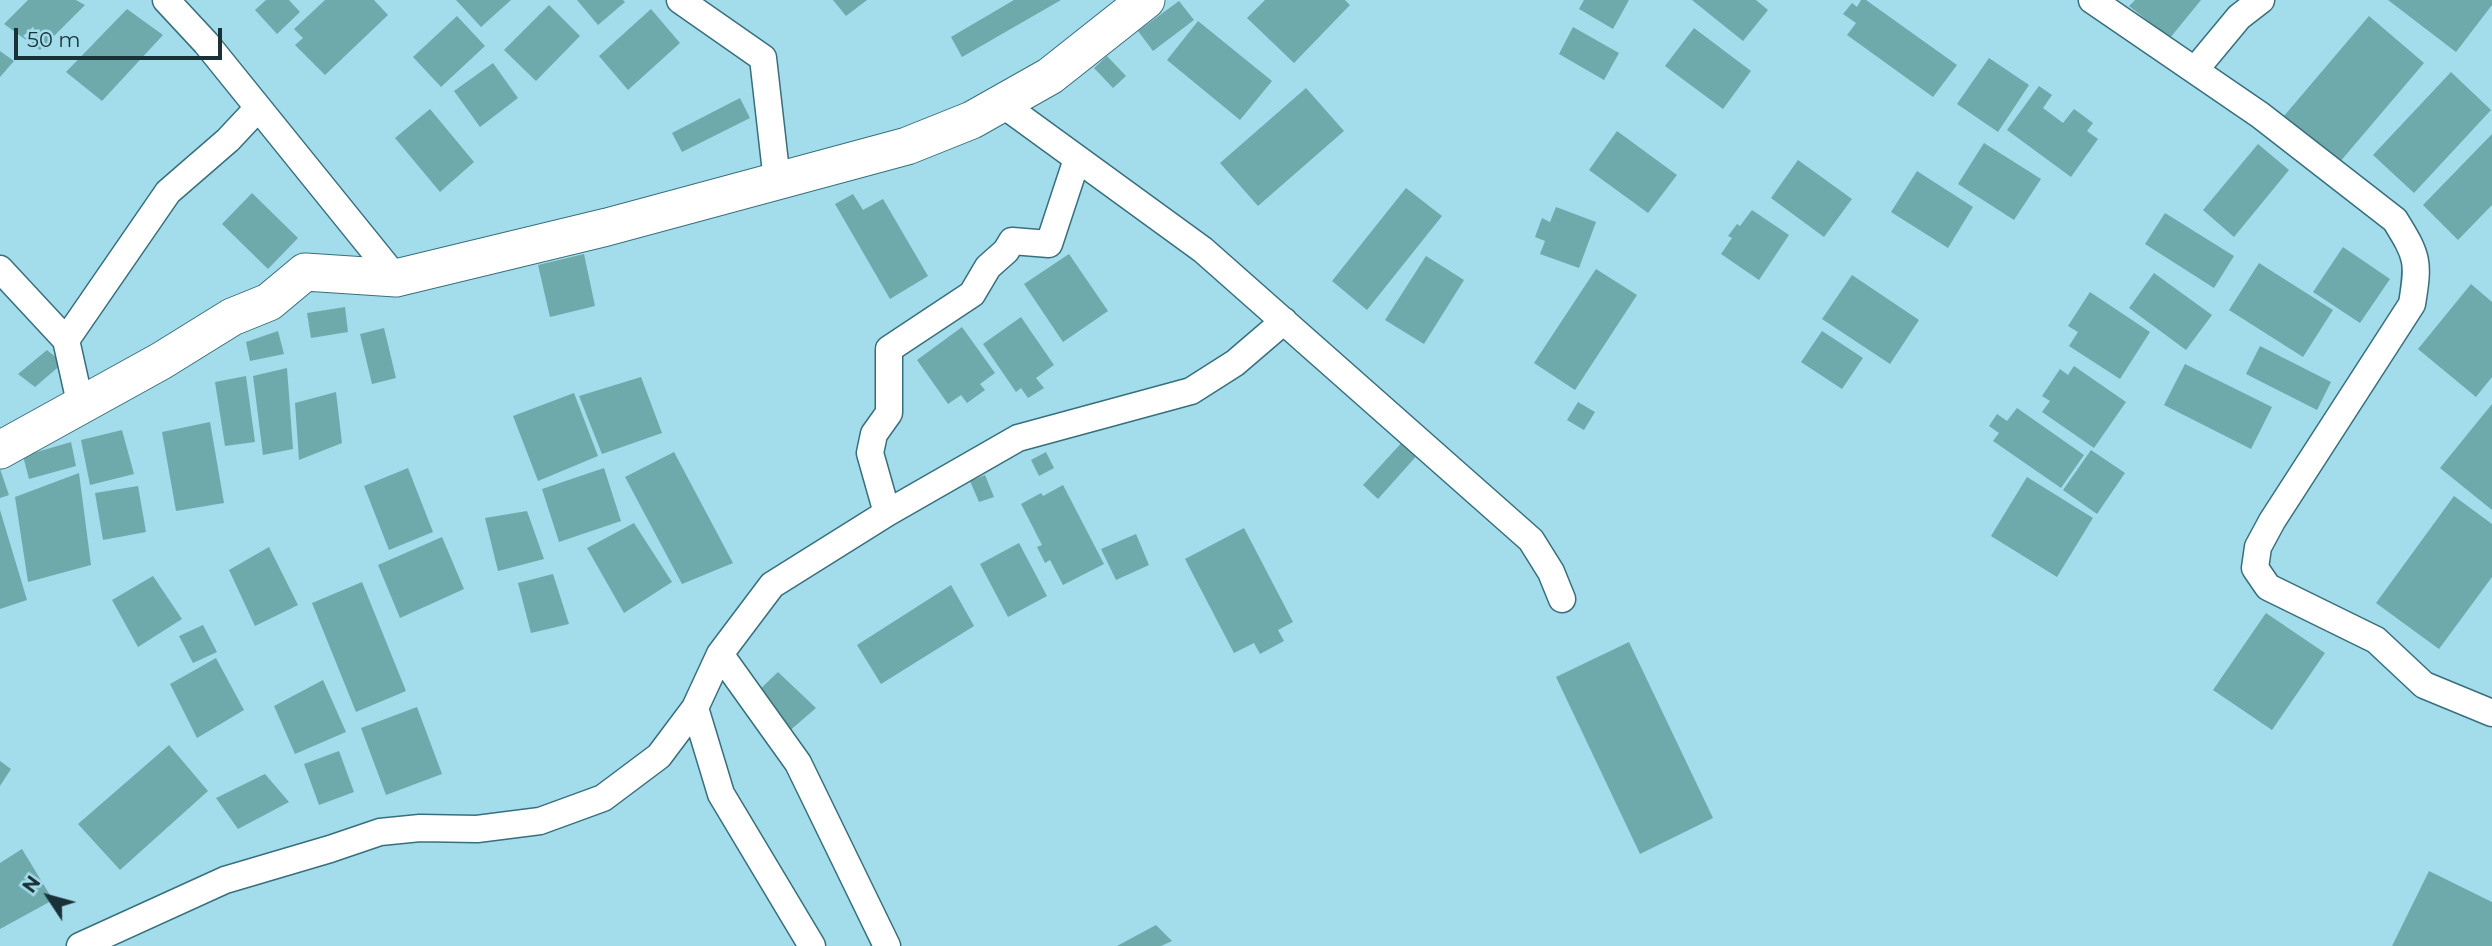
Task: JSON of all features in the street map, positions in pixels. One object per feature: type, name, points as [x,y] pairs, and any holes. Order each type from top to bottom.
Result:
[{"type":"street","points":[[166,0],[206,43],[396,278]]},
{"type":"street","points":[[680,0],[763,58],[777,181]]},
{"type":"street","points":[[0,450],[161,362],[232,317],[269,302],[305,272],[396,278],[607,227],[907,146],[972,120],[1050,76],[1146,0]]},
{"type":"street","points":[[2092,0],[2260,115],[2395,220],[2410,244],[2418,267],[2412,304],[2272,521],[2258,547],[2255,568],[2268,587],[2376,640],[2424,685],[2492,713]]},
{"type":"street","points":[[2195,70],[2239,17],[2261,0]]},
{"type":"street","points":[[1001,103],[1203,250],[1284,321],[1531,540],[1551,572],[1562,599]]},
{"type":"street","points":[[65,340],[168,192],[228,140],[258,108]]},
{"type":"street","points":[[887,513],[870,453],[874,434],[889,413],[889,349],[972,294],[988,267],[1012,242],[1049,244],[1077,159]]},
{"type":"street","points":[[0,269],[65,340],[81,407]]},
{"type":"street","points":[[80,946],[225,880],[380,832],[420,828],[477,829],[540,821],[603,797],[659,756],[695,708],[720,654],[772,585],[887,513],[1018,438],[1191,391],[1235,363],[1284,321]]},
{"type":"street","points":[[720,654],[798,763],[887,946]]},
{"type":"street","points":[[695,708],[721,794],[812,946]]},
{"type":"building","points":[[28,0],[76,0],[85,5],[40,50],[4,24]]},
{"type":"building","points":[[266,0],[289,0],[300,12],[277,34],[255,10]]},
{"type":"building","points":[[325,0],[374,0],[388,15],[325,75],[295,45],[303,38],[294,29]]},
{"type":"building","points":[[456,0],[511,0],[481,27]]},
{"type":"building","points":[[577,0],[623,0],[625,2],[598,25]]},
{"type":"building","points":[[833,0],[867,0],[846,16]]},
{"type":"building","points":[[1014,0],[1061,0],[962,57],[951,37]]},
{"type":"building","points":[[1265,0],[1345,0],[1350,5],[1294,63],[1247,18]]},
{"type":"building","points":[[1584,0],[1629,0],[1613,29],[1579,9]]},
{"type":"building","points":[[1692,0],[1756,0],[1768,10],[1743,41]]},
{"type":"building","points":[[1861,0],[1866,0],[1957,65],[1933,97],[1847,35],[1856,23],[1843,14],[1852,3],[1857,7]]},
{"type":"building","points":[[2135,0],[2201,0],[2170,38],[2129,6]]},
{"type":"building","points":[[2388,0],[2492,0],[2492,5],[2456,52]]},
{"type":"building","points":[[1179,1],[1194,20],[1153,51],[1138,31]]},
{"type":"building","points":[[549,5],[580,36],[536,81],[504,50]]},
{"type":"building","points":[[127,9],[163,35],[102,101],[66,72]]},
{"type":"building","points":[[651,9],[680,43],[628,90],[599,56]]},
{"type":"building","points":[[457,16],[485,46],[441,87],[413,57]]},
{"type":"building","points":[[2369,16],[2424,63],[2339,163],[2284,116]]},
{"type":"building","points":[[1198,21],[1272,81],[1240,120],[1167,60]]},
{"type":"building","points":[[1573,27],[1619,53],[1604,80],[1559,54]]},
{"type":"building","points":[[1694,28],[1751,71],[1723,109],[1665,66]]},
{"type":"building","points":[[0,51],[14,61],[0,77]]},
{"type":"building","points":[[1107,56],[1126,76],[1113,88],[1094,68]]},
{"type":"building","points":[[1989,58],[2029,85],[1998,132],[1957,104]]},
{"type":"building","points":[[493,63],[518,98],[480,127],[454,91]]},
{"type":"building","points":[[2451,72],[2491,110],[2414,193],[2373,155]]},
{"type":"building","points":[[2039,86],[2052,95],[2043,108],[2063,123],[2074,109],[2093,123],[2087,131],[2098,139],[2071,177],[2007,130]]},
{"type":"building","points":[[1306,88],[1344,131],[1258,206],[1220,163]]},
{"type":"building","points":[[740,98],[750,118],[682,152],[672,133]]},
{"type":"building","points":[[430,109],[474,162],[440,192],[395,138]]},
{"type":"building","points":[[1617,131],[1677,175],[1648,213],[1589,170]]},
{"type":"building","points":[[2492,134],[2492,205],[2458,240],[2423,205]]},
{"type":"building","points":[[1984,143],[2041,179],[2014,220],[1958,184]]},
{"type":"building","points":[[2258,144],[2289,170],[2234,237],[2203,210]]},
{"type":"building","points":[[1798,160],[1852,199],[1824,237],[1771,198]]},
{"type":"building","points":[[1917,171],[1973,207],[1948,248],[1891,212]]},
{"type":"building","points":[[1406,188],[1442,216],[1367,310],[1332,281]]},
{"type":"building","points":[[252,193],[298,238],[268,269],[222,224]]},
{"type":"building","points":[[853,194],[863,210],[883,199],[928,276],[890,299],[835,204]]},
{"type":"building","points":[[1556,207],[1596,222],[1579,268],[1540,254],[1545,241],[1535,237],[1542,218],[1550,222]]},
{"type":"building","points":[[1752,210],[1789,235],[1759,280],[1721,254],[1732,238],[1728,236]]},
{"type":"building","points":[[2165,213],[2234,256],[2214,288],[2145,244]]},
{"type":"building","points":[[2343,247],[2390,279],[2360,323],[2313,292]]},
{"type":"building","points":[[584,254],[595,306],[550,317],[538,265]]},
{"type":"building","points":[[1069,254],[1108,311],[1063,342],[1024,284]]},
{"type":"building","points":[[1426,256],[1464,280],[1424,344],[1385,320]]},
{"type":"building","points":[[2259,263],[2333,310],[2303,357],[2229,310]]},
{"type":"building","points":[[1596,269],[1637,295],[1575,390],[1534,363]]},
{"type":"building","points":[[2154,273],[2212,315],[2186,350],[2129,308]]},
{"type":"building","points":[[1852,275],[1919,320],[1890,364],[1822,319]]},
{"type":"building","points":[[2471,284],[2492,302],[2492,377],[2476,397],[2418,349]]},
{"type":"building","points":[[2090,292],[2150,332],[2120,379],[2069,346],[2078,332],[2068,326]]},
{"type":"building","points":[[345,307],[348,332],[311,338],[307,313]]},
{"type":"building","points":[[1021,317],[1054,365],[1036,378],[1044,388],[1028,398],[1021,388],[1016,392],[983,344]]},
{"type":"building","points":[[962,327],[995,373],[980,384],[985,390],[967,403],[961,395],[948,404],[917,360]]},
{"type":"building","points":[[384,328],[396,378],[372,384],[360,334]]},
{"type":"building","points":[[278,331],[284,354],[250,361],[246,342]]},
{"type":"building","points":[[1822,331],[1863,358],[1842,389],[1801,362]]},
{"type":"building","points":[[2260,346],[2331,382],[2317,410],[2246,374]]},
{"type":"building","points":[[47,350],[63,363],[35,387],[18,374]]},
{"type":"building","points":[[2185,364],[2272,407],[2251,449],[2164,405]]},
{"type":"building","points":[[2074,366],[2126,402],[2094,448],[2042,412],[2050,401],[2042,396],[2060,369],[2068,375]]},
{"type":"building","points":[[287,368],[293,449],[263,455],[253,376]]},
{"type":"building","points":[[246,376],[255,442],[225,446],[215,382]]},
{"type":"building","points":[[641,377],[662,433],[602,454],[579,396]]},
{"type":"building","points":[[336,392],[342,443],[299,460],[295,403]]},
{"type":"building","points":[[574,393],[598,456],[538,481],[513,416]]},
{"type":"building","points":[[1578,402],[1595,412],[1584,430],[1567,420]]},
{"type":"building","points":[[2492,404],[2492,510],[2440,468]]},
{"type":"building","points":[[2017,408],[2084,455],[2061,488],[1993,441],[1999,433],[1989,426],[1997,414],[2007,421]]},
{"type":"building","points":[[210,422],[224,503],[176,511],[162,432]]},
{"type":"building","points":[[122,430],[134,474],[90,485],[81,440]]},
{"type":"building","points":[[1405,439],[1420,452],[1378,499],[1363,485]]},
{"type":"building","points":[[71,442],[76,466],[29,479],[23,456]]},
{"type":"building","points":[[2091,450],[2125,473],[2097,514],[2063,490]]},
{"type":"building","points":[[674,452],[733,563],[682,584],[625,477]]},
{"type":"building","points":[[1046,452],[1054,468],[1039,476],[1031,460]]},
{"type":"building","points":[[408,468],[433,532],[389,550],[364,486]]},
{"type":"building","points":[[604,468],[621,521],[559,542],[542,489]]},
{"type":"building","points":[[0,469],[9,495],[0,498]]},
{"type":"building","points":[[79,473],[91,565],[28,582],[15,497]]},
{"type":"building","points":[[985,475],[994,497],[979,502],[970,481]]},
{"type":"building","points":[[2027,477],[2093,518],[2057,577],[1991,536]]},
{"type":"building","points":[[1063,485],[1104,564],[1063,585],[1050,560],[1045,563],[1037,547],[1042,545],[1021,504]]},
{"type":"building","points":[[138,486],[146,532],[103,540],[95,493]]},
{"type":"building","points":[[2454,496],[2492,524],[2492,577],[2439,649],[2376,603]]},
{"type":"building","points":[[0,510],[27,600],[0,609]]},
{"type":"building","points":[[527,511],[544,559],[498,571],[485,518]]},
{"type":"building","points":[[634,523],[672,582],[624,613],[587,548]]},
{"type":"building","points":[[1244,528],[1293,622],[1278,630],[1284,641],[1260,654],[1254,643],[1234,653],[1185,559]]},
{"type":"building","points":[[1136,534],[1149,565],[1116,580],[1101,549]]},
{"type":"building","points":[[442,537],[464,589],[400,618],[378,565]]},
{"type":"building","points":[[1019,543],[1047,596],[1008,617],[980,564]]},
{"type":"building","points":[[269,547],[298,605],[255,626],[229,570]]},
{"type":"building","points":[[553,574],[569,624],[531,633],[518,583]]},
{"type":"building","points":[[153,576],[182,619],[138,647],[112,600]]},
{"type":"building","points":[[362,582],[406,691],[356,712],[312,603]]},
{"type":"building","points":[[951,585],[974,626],[881,684],[857,645]]},
{"type":"building","points":[[2266,613],[2325,653],[2272,730],[2213,690]]},
{"type":"building","points":[[203,625],[217,652],[193,663],[179,636]]},
{"type":"building","points":[[1629,642],[1713,818],[1640,854],[1556,677]]},
{"type":"building","points":[[216,658],[244,710],[197,738],[170,684]]},
{"type":"building","points":[[778,672],[816,708],[787,733],[755,694]]},
{"type":"building","points":[[323,680],[346,732],[295,754],[274,706]]},
{"type":"building","points":[[417,707],[442,774],[386,795],[361,728]]},
{"type":"building","points":[[169,745],[208,791],[120,870],[78,824]]},
{"type":"building","points":[[339,751],[354,792],[319,805],[304,764]]},
{"type":"building","points":[[0,761],[11,769],[0,786]]},
{"type":"building","points":[[265,774],[289,802],[238,829],[216,798]]},
{"type":"building","points":[[22,849],[53,900],[0,929],[0,863]]},
{"type":"building","points":[[2429,871],[2492,902],[2492,946],[2392,946]]},
{"type":"building","points":[[1156,925],[1172,941],[1161,946],[1117,946]]}]
